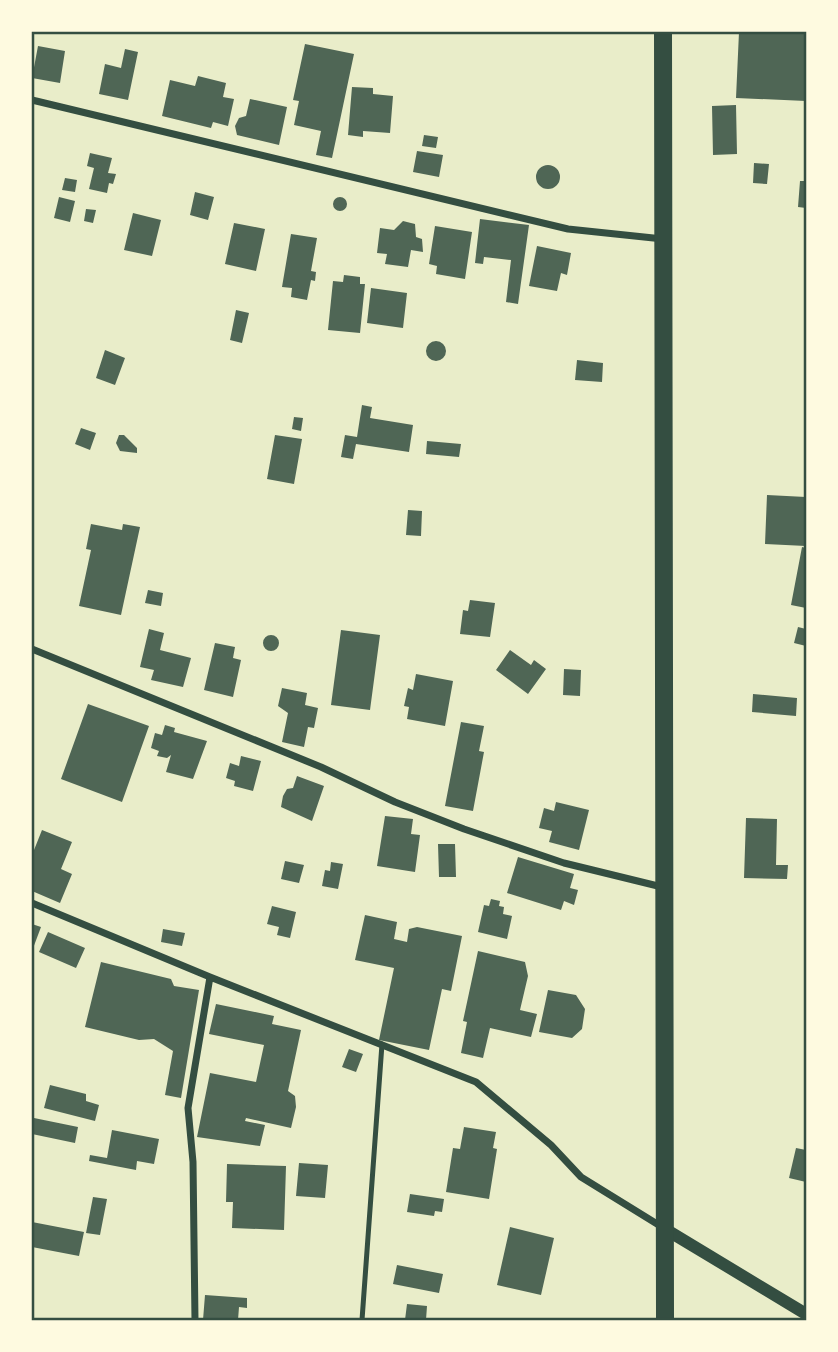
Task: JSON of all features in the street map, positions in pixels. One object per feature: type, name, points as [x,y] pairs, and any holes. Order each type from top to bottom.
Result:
[{"type":"main road","points":[[663,32],[665,1321]]},
{"type":"street","points":[[32,100],[568,229],[664,239]]},
{"type":"street","points":[[32,649],[321,766],[395,802],[464,829],[564,863],[666,888]]},
{"type":"street","points":[[32,903],[476,1082],[551,1145],[581,1177],[807,1314]]},
{"type":"street","points":[[195,1321],[193,1162],[188,1108],[210,977]]},
{"type":"lane","points":[[362,1321],[382,1044]]},
{"type":"building","points":[[739,32],[806,33],[806,101],[736,98]]},
{"type":"building","points":[[305,44],[354,54],[332,158],[316,155],[321,131],[294,125],[299,101],[293,100]]},
{"type":"building","points":[[38,46],[65,51],[60,83],[32,78]]},
{"type":"building","points":[[125,49],[138,52],[128,100],[99,94],[105,64],[121,68]]},
{"type":"building","points":[[198,76],[226,83],[223,97],[234,99],[228,126],[213,122],[211,128],[162,116],[170,80],[195,86]]},
{"type":"building","points":[[352,87],[373,88],[373,94],[393,96],[390,133],[363,131],[363,137],[348,135]]},
{"type":"building","points":[[250,99],[287,107],[279,145],[237,135],[235,126],[239,118],[246,116]]},
{"type":"building","points":[[736,105],[737,154],[713,155],[712,106]]},
{"type":"building","points":[[424,135],[438,137],[436,148],[422,146]]},
{"type":"building","points":[[417,151],[443,155],[439,177],[413,172]]},
{"type":"building","points":[[90,153],[112,158],[108,173],[116,174],[113,184],[109,183],[107,193],[89,189],[94,168],[87,166]]},
{"type":"building","points":[[754,163],[769,164],[767,184],[753,183]]},
{"type":"building","points":[[548,165],[557,168],[560,177],[557,186],[548,189],[539,186],[536,177],[539,168]]},
{"type":"building","points":[[65,178],[77,180],[75,192],[62,190]]},
{"type":"building","points":[[800,181],[806,181],[806,208],[798,207]]},
{"type":"building","points":[[195,192],[214,197],[208,220],[190,215]]},
{"type":"building","points":[[59,197],[75,201],[70,222],[54,218]]},
{"type":"building","points":[[340,197],[345,199],[345,209],[340,211],[335,209],[333,204],[335,199]]},
{"type":"building","points":[[86,209],[96,210],[93,223],[84,221]]},
{"type":"building","points":[[133,213],[161,220],[152,256],[124,250]]},
{"type":"building","points":[[480,219],[529,225],[518,304],[506,302],[511,260],[484,257],[483,264],[475,263]]},
{"type":"building","points":[[403,221],[415,224],[416,237],[422,239],[423,252],[411,250],[408,267],[385,264],[387,254],[377,253],[380,228],[394,230]]},
{"type":"building","points":[[234,223],[265,229],[256,271],[225,264]]},
{"type":"building","points":[[435,226],[472,232],[465,279],[436,274],[437,266],[429,264]]},
{"type":"building","points":[[291,234],[317,238],[311,271],[316,272],[315,281],[311,280],[307,300],[291,297],[292,288],[282,287]]},
{"type":"building","points":[[537,246],[571,253],[567,275],[561,273],[557,291],[529,286]]},
{"type":"building","points":[[344,275],[360,277],[360,284],[365,284],[360,333],[328,330],[333,281],[343,282]]},
{"type":"building","points":[[371,288],[407,293],[403,328],[367,323]]},
{"type":"building","points":[[236,310],[249,313],[242,343],[230,340]]},
{"type":"building","points":[[432,341],[440,341],[446,351],[440,361],[432,361],[426,355],[426,347]]},
{"type":"building","points":[[105,350],[125,358],[115,385],[96,378]]},
{"type":"building","points":[[577,360],[603,363],[602,382],[575,380]]},
{"type":"building","points":[[362,405],[372,407],[370,418],[413,425],[409,452],[356,444],[353,459],[341,457],[345,435],[357,437]]},
{"type":"building","points":[[294,417],[303,418],[301,431],[292,429]]},
{"type":"building","points":[[81,428],[96,433],[90,450],[75,444]]},
{"type":"building","points":[[119,435],[124,435],[137,448],[137,453],[120,451],[116,443]]},
{"type":"building","points":[[275,435],[302,439],[294,484],[267,479]]},
{"type":"building","points":[[427,441],[461,444],[459,457],[426,454]]},
{"type":"building","points":[[767,495],[806,497],[806,546],[765,544]]},
{"type":"building","points":[[408,510],[422,511],[421,536],[406,535]]},
{"type":"building","points":[[91,524],[122,530],[123,524],[140,527],[121,615],[79,606],[91,550],[86,549]]},
{"type":"building","points":[[802,547],[806,548],[806,608],[791,605]]},
{"type":"building","points":[[148,590],[163,593],[161,606],[145,603]]},
{"type":"building","points":[[470,600],[495,603],[490,637],[460,634],[463,610],[468,611]]},
{"type":"building","points":[[798,627],[806,629],[806,646],[794,643]]},
{"type":"building","points":[[149,629],[164,633],[160,650],[191,658],[183,687],[151,680],[154,670],[140,667]]},
{"type":"building","points":[[341,630],[380,635],[370,710],[331,705]]},
{"type":"building","points":[[271,635],[279,643],[271,651],[263,643]]},
{"type":"building","points":[[215,643],[235,647],[233,658],[241,660],[233,697],[204,690]]},
{"type":"building","points":[[510,650],[531,665],[534,660],[546,669],[528,694],[496,670]]},
{"type":"building","points":[[564,669],[581,670],[580,696],[563,695]]},
{"type":"building","points":[[416,674],[453,681],[445,726],[407,719],[409,707],[404,706],[408,688],[413,690]]},
{"type":"building","points":[[282,688],[307,693],[305,705],[318,708],[314,728],[308,727],[304,747],[282,742],[288,713],[278,706]]},
{"type":"building","points":[[753,694],[797,698],[796,716],[752,712]]},
{"type":"building","points":[[88,704],[149,726],[122,802],[61,779]]},
{"type":"building","points":[[461,722],[484,726],[479,751],[484,752],[473,811],[445,806]]},
{"type":"building","points":[[165,725],[175,728],[174,732],[207,741],[193,779],[166,772],[171,755],[167,758],[157,756],[159,751],[151,748],[155,733],[162,735]]},
{"type":"building","points":[[241,756],[261,761],[253,791],[234,786],[235,781],[226,778],[230,763],[239,766]]},
{"type":"building","points":[[297,776],[324,786],[312,821],[281,807],[283,796],[287,789],[293,788]]},
{"type":"building","points":[[556,802],[589,810],[579,850],[549,842],[552,831],[539,828],[544,808],[554,811]]},
{"type":"building","points":[[385,816],[413,819],[411,834],[420,835],[415,872],[377,866]]},
{"type":"building","points":[[746,818],[777,819],[776,865],[788,865],[787,879],[744,878]]},
{"type":"building","points":[[42,830],[72,842],[61,869],[72,874],[60,903],[32,891],[32,855]]},
{"type":"building","points":[[438,844],[455,844],[456,877],[439,877]]},
{"type":"building","points":[[518,857],[574,874],[570,888],[578,890],[574,905],[564,901],[561,910],[507,893]]},
{"type":"building","points":[[285,861],[304,865],[299,883],[281,879]]},
{"type":"building","points":[[331,862],[343,864],[338,889],[322,886],[325,870],[330,871]]},
{"type":"building","points":[[491,899],[500,901],[499,906],[504,907],[503,914],[512,916],[507,939],[478,932],[484,905],[489,906]]},
{"type":"building","points":[[272,906],[296,912],[290,938],[277,935],[279,927],[267,924]]},
{"type":"building","points":[[365,915],[397,922],[394,939],[407,942],[409,929],[417,927],[462,936],[451,991],[442,989],[429,1050],[379,1040],[394,968],[355,960]]},
{"type":"building","points":[[32,924],[41,927],[32,951]]},
{"type":"building","points":[[163,929],[185,933],[182,946],[161,942]]},
{"type":"building","points":[[48,932],[85,948],[76,968],[39,952]]},
{"type":"building","points":[[478,951],[525,962],[528,976],[520,1010],[537,1014],[531,1037],[490,1028],[483,1058],[461,1053],[467,1022],[463,1021]]},
{"type":"building","points":[[101,962],[171,979],[174,986],[199,990],[181,1098],[165,1095],[173,1051],[154,1039],[139,1040],[85,1027]]},
{"type":"building","points":[[548,990],[576,995],[585,1009],[582,1029],[572,1038],[539,1032]]},
{"type":"building","points":[[216,1004],[274,1016],[272,1024],[301,1030],[288,1091],[295,1096],[296,1107],[291,1128],[246,1118],[245,1121],[265,1125],[260,1146],[197,1137],[210,1073],[256,1082],[264,1045],[209,1034]]},
{"type":"building","points":[[349,1049],[363,1054],[356,1072],[342,1067]]},
{"type":"building","points":[[50,1085],[86,1094],[86,1101],[99,1105],[95,1121],[44,1108]]},
{"type":"building","points":[[34,1118],[78,1127],[75,1143],[32,1134]]},
{"type":"building","points":[[464,1127],[496,1132],[493,1148],[497,1149],[489,1199],[446,1192],[453,1148],[460,1149]]},
{"type":"building","points":[[112,1130],[159,1139],[154,1164],[137,1161],[136,1170],[89,1161],[90,1155],[107,1158]]},
{"type":"building","points":[[796,1148],[806,1150],[806,1182],[789,1178]]},
{"type":"building","points":[[299,1163],[328,1165],[325,1198],[296,1196]]},
{"type":"building","points":[[227,1164],[286,1166],[284,1230],[232,1228],[233,1202],[226,1202]]},
{"type":"building","points":[[410,1194],[444,1199],[442,1212],[435,1211],[434,1216],[407,1212]]},
{"type":"building","points":[[93,1197],[107,1199],[100,1235],[86,1233]]},
{"type":"building","points":[[32,1222],[84,1232],[79,1256],[32,1247]]},
{"type":"building","points":[[510,1227],[554,1238],[541,1295],[497,1285]]},
{"type":"building","points":[[397,1265],[443,1274],[439,1293],[393,1284]]},
{"type":"building","points":[[205,1295],[247,1298],[247,1308],[239,1307],[238,1320],[203,1320]]},
{"type":"building","points":[[407,1304],[427,1306],[426,1320],[405,1320]]}]
